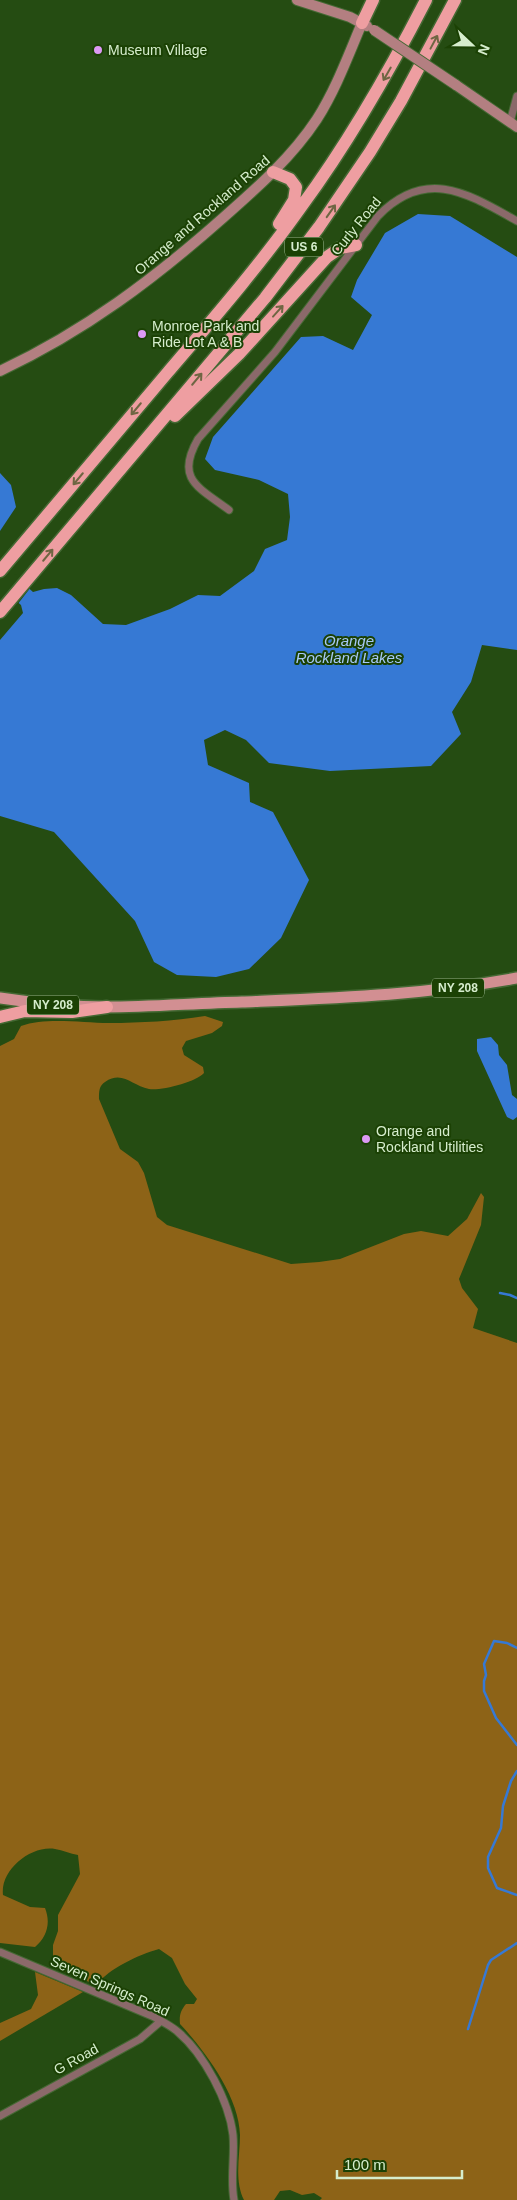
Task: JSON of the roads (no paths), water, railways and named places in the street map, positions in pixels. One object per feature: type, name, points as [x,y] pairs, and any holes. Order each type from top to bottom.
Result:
[{"type":"highway","points":[[362,23],[373,0]]},
{"type":"highway","name":"US 6","points":[[4,566],[266,255],[319,181],[383,80],[426,0]]},
{"type":"highway","name":"US 6","points":[[3,609],[265,298],[319,227],[370,152],[401,101],[455,0]]},
{"type":"highway","points":[[202,332],[235,281],[280,223],[294,200],[296,187],[293,181],[273,172]]},
{"type":"highway","points":[[120,470],[229,364],[327,256],[340,248],[356,244]]},
{"type":"highway","points":[[0,1018],[24,1011],[72,1012],[107,1007]]},
{"type":"main road","name":"NY 208","points":[[0,998],[52,1004],[107,1007],[400,995],[480,985],[517,978]]},
{"type":"street","points":[[297,0],[362,23],[513,124],[517,96]]},
{"type":"street","name":"Orange and Rockland Road","points":[[0,371],[75,331],[126,298],[191,246],[273,172],[301,140],[324,106],[362,23]]},
{"type":"street","name":"Curly Road","points":[[229,510],[196,486],[190,475],[188,465],[190,452],[198,439],[276,352],[356,244],[390,203],[404,194],[421,189],[436,188],[468,196],[517,221]]},
{"type":"street","name":"Seven Springs Road","points":[[0,1952],[161,2021],[178,2032],[201,2059],[226,2109],[233,2135],[234,2200]]},
{"type":"street","name":"G Road","points":[[0,2116],[140,2039],[161,2021]]},
{"type":"water","name":"Orange Rockland Lakes","points":[[418,214],[450,216],[517,257],[517,650],[482,645],[471,682],[452,712],[461,734],[431,766],[330,771],[269,763],[246,740],[225,730],[204,740],[208,765],[249,783],[250,802],[273,812],[309,880],[281,938],[249,969],[216,977],[177,975],[154,962],[135,921],[54,832],[0,816],[0,640],[23,613],[21,605],[0,587],[14,575],[33,592],[57,588],[71,595],[103,624],[126,625],[170,609],[198,595],[220,596],[254,571],[265,549],[287,540],[290,517],[288,494],[259,480],[215,470],[205,459],[213,437],[301,337],[323,336],[353,350],[372,315],[351,297],[357,280],[385,233]]},
{"type":"water","points":[[0,473],[11,485],[16,507],[0,531]]},
{"type":"water","points":[[491,1037],[498,1045],[499,1055],[507,1065],[512,1095],[517,1099],[517,1117],[513,1120],[507,1117],[477,1051],[477,1039]]},
{"type":"waterway","points":[[500,1293],[517,1298]]},
{"type":"waterway","points":[[517,1648],[507,1643],[494,1641],[484,1664],[486,1675],[484,1691],[496,1718],[517,1745]]},
{"type":"waterway","points":[[517,1771],[511,1781],[503,1806],[501,1828],[488,1857],[488,1868],[497,1888],[517,1895]]},
{"type":"waterway","points":[[468,2029],[488,1965],[491,1960],[517,1943]]},
{"type":"place","name":"Museum Village","points":[[98,50]]},
{"type":"place","name":"Monroe Park and Ride Lot A & B","points":[[142,334]]},
{"type":"place","name":"Orange and Rockland Utilities","points":[[366,1139]]}]
